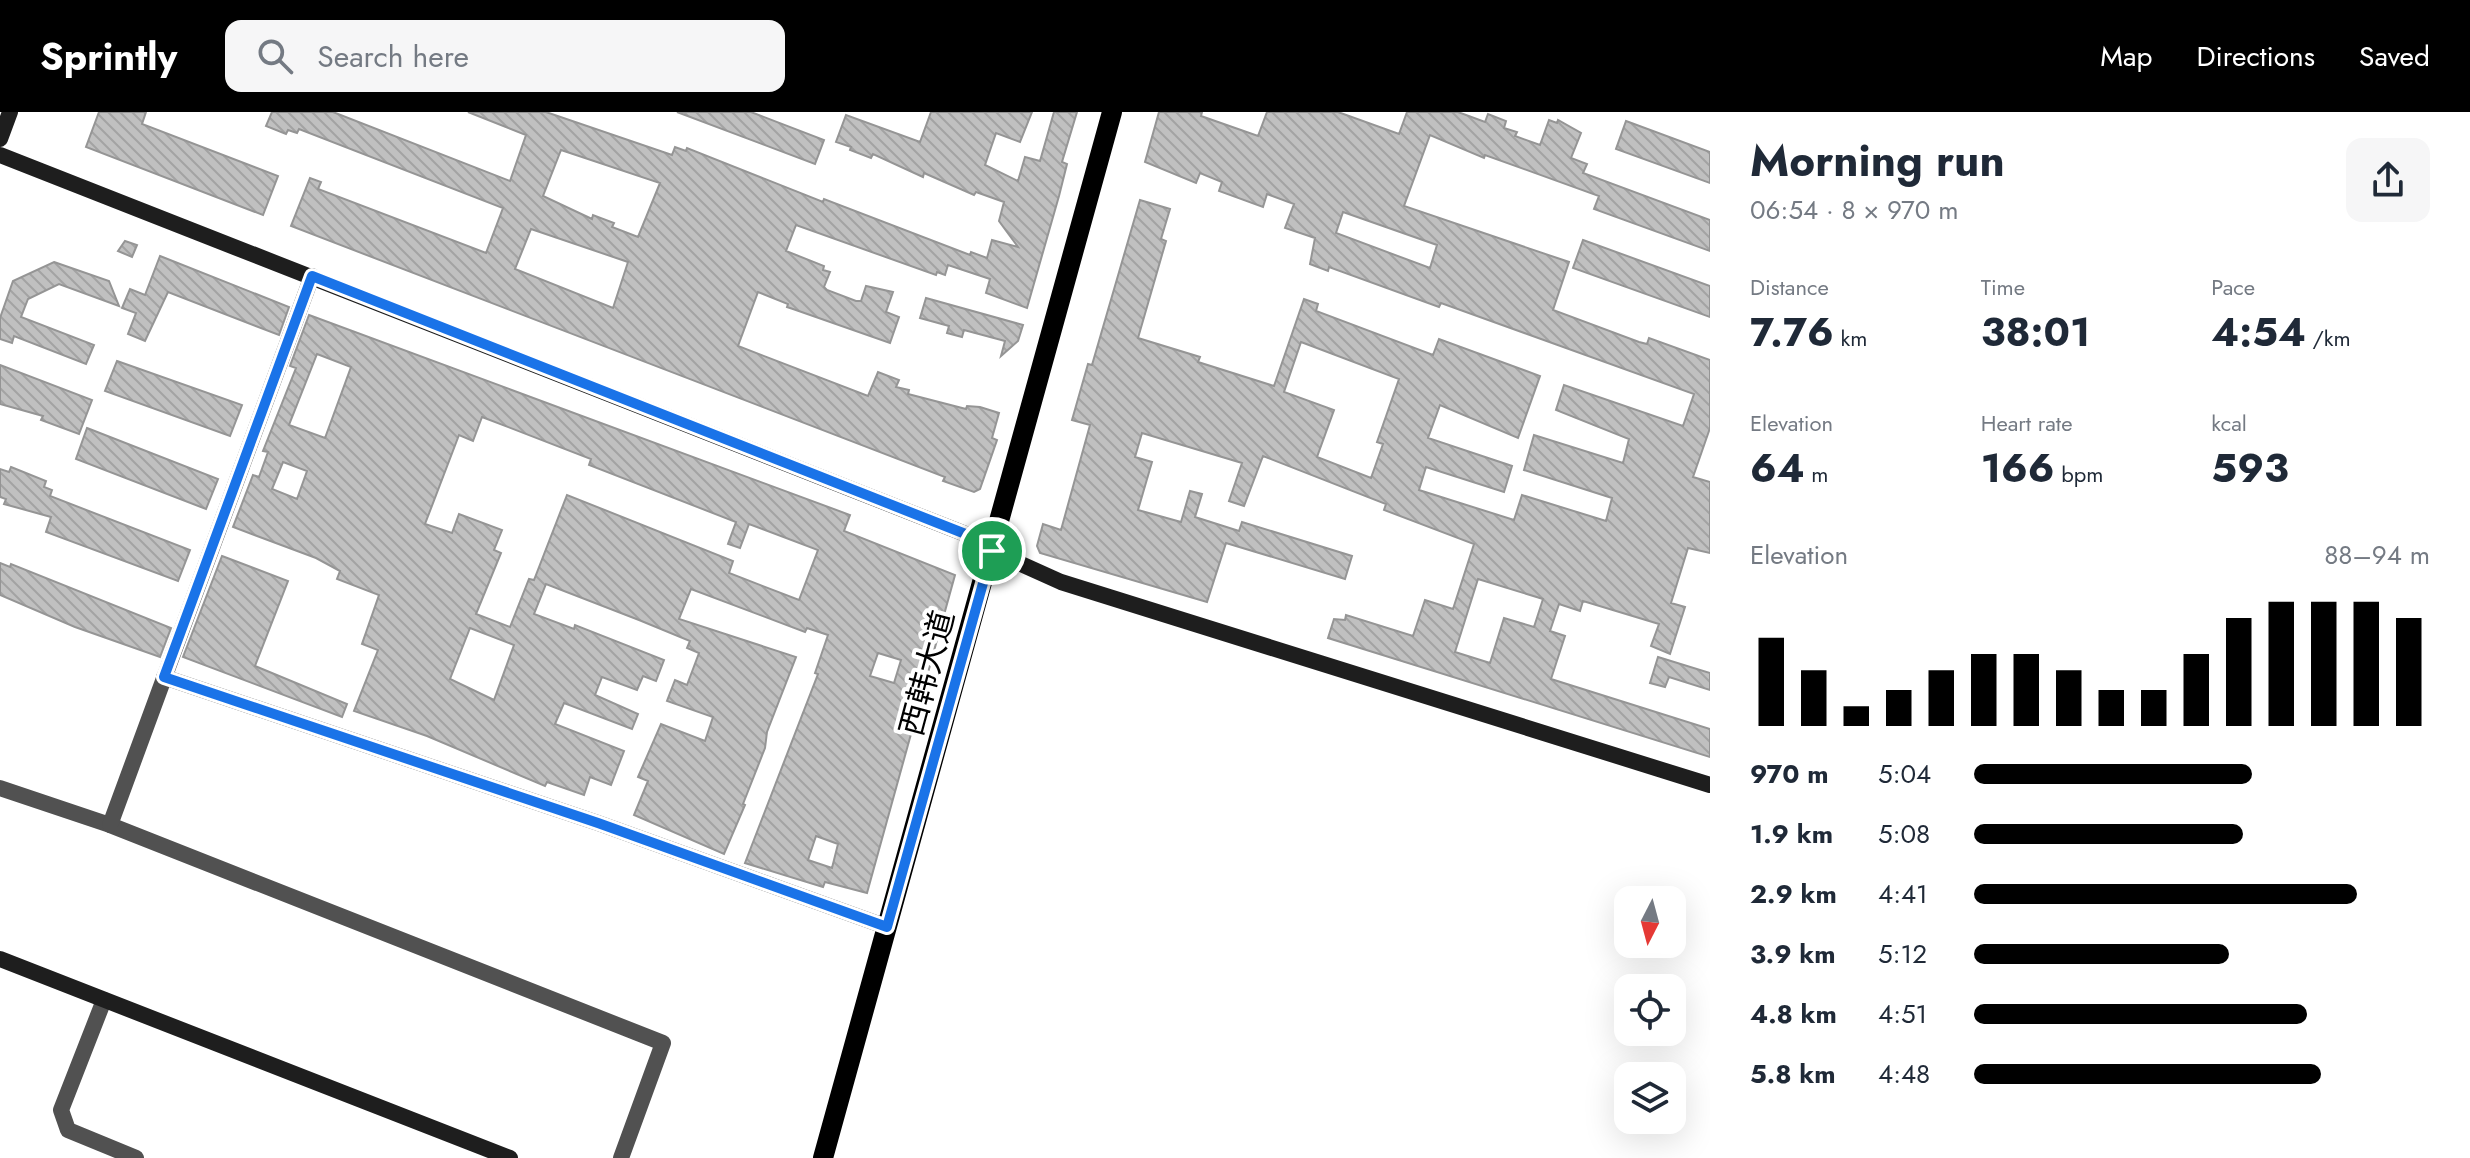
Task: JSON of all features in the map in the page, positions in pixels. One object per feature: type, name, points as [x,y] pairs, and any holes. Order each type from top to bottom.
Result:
[{"type":"main road","name":"西韩大道","points":[[837,1158],[1112,112]]},
{"type":"main road","name":"西韩大道","points":[[823,1158],[887,927],[1125,112]]},
{"type":"street","points":[[0,139],[10,112]]},
{"type":"street","points":[[0,155],[954,529],[1061,582],[1710,785]]},
{"type":"street","points":[[110,825],[312,276]]},
{"type":"street","points":[[164,677],[598,823],[887,927]]},
{"type":"street","points":[[0,788],[110,825],[663,1043],[621,1158]]},
{"type":"street","points":[[0,959],[510,1158]]},
{"type":"street","points":[[104,1000],[61,1110],[68,1130],[136,1158]]},
{"type":"building","points":[[99,112],[146,112],[142,124],[278,176],[263,215],[86,147]]},
{"type":"building","points":[[272,112],[333,112],[510,181],[526,135],[468,112],[546,112],[672,155],[675,147],[686,151],[687,148],[823,202],[824,199],[970,255],[971,252],[987,258],[992,240],[1018,247],[999,221],[1004,202],[976,192],[974,195],[924,173],[923,177],[873,154],[871,158],[850,150],[851,147],[836,142],[846,115],[920,142],[931,112],[1032,112],[1020,142],[996,133],[985,165],[1018,181],[1025,157],[1040,161],[1054,112],[1077,112],[1062,162],[1067,164],[1059,196],[1027,308],[986,293],[990,279],[948,265],[945,275],[937,272],[936,275],[796,225],[786,251],[824,266],[823,270],[830,272],[824,287],[827,290],[856,301],[861,301],[866,286],[893,292],[886,312],[899,317],[890,343],[787,307],[788,304],[758,292],[738,346],[868,396],[878,372],[899,380],[896,387],[909,390],[908,394],[966,409],[967,406],[980,407],[999,413],[992,438],[997,440],[980,489],[974,492],[943,481],[945,477],[291,226],[310,178],[321,182],[318,189],[486,253],[503,208],[299,129],[297,133],[288,130],[286,134],[266,126]],"holes":[[[561,150],[660,183],[638,237],[612,227],[614,223],[593,215],[592,219],[543,196]],[[531,229],[628,262],[613,308],[515,269]]]},
{"type":"building","points":[[677,112],[751,112],[824,140],[815,164]]},
{"type":"building","points":[[1159,112],[1202,112],[1201,116],[1258,136],[1267,112],[1338,112],[1399,134],[1407,112],[1458,112],[1485,122],[1488,114],[1506,121],[1504,128],[1517,132],[1515,136],[1540,145],[1549,120],[1557,123],[1558,120],[1581,133],[1571,158],[1587,164],[1583,173],[1710,220],[1710,251],[1594,209],[1599,196],[1485,155],[1484,158],[1430,135],[1404,206],[1569,262],[1553,310],[1639,342],[1647,344],[1649,338],[1710,360],[1710,428],[1693,477],[1710,482],[1710,553],[1688,548],[1671,603],[1685,607],[1670,654],[1651,646],[1659,624],[1583,601],[1580,611],[1559,604],[1550,631],[1565,636],[1551,679],[1710,729],[1710,757],[1328,638],[1334,619],[1345,620],[1346,615],[1413,636],[1425,600],[1453,609],[1474,544],[1384,510],[1386,504],[1263,456],[1244,506],[1229,501],[1242,463],[1142,433],[1135,457],[1152,462],[1138,510],[1181,522],[1190,491],[1202,494],[1195,517],[1239,531],[1242,522],[1352,556],[1345,579],[1226,543],[1207,602],[1040,553],[1037,546],[1043,524],[1061,530],[1090,425],[1072,420],[1088,364],[1092,365],[1140,200],[1170,209],[1161,239],[1166,241],[1138,338],[1200,357],[1198,362],[1274,386],[1304,299],[1318,304],[1316,311],[1433,355],[1439,339],[1540,376],[1518,438],[1440,405],[1428,438],[1512,466],[1504,492],[1426,467],[1419,490],[1514,520],[1522,495],[1606,521],[1612,498],[1524,470],[1534,435],[1623,463],[1629,439],[1556,410],[1564,385],[1683,426],[1694,394],[1441,303],[1439,307],[1329,267],[1328,271],[1310,264],[1315,238],[1285,228],[1294,204],[1267,194],[1263,207],[1219,191],[1222,182],[1200,173],[1196,183],[1145,162]],"holes":[[[1343,212],[1437,245],[1430,268],[1336,233]],[[1301,342],[1399,379],[1377,442],[1383,444],[1371,478],[1317,457],[1334,410],[1284,392]],[[1478,579],[1543,599],[1534,627],[1504,618],[1490,663],[1455,652]]]},
{"type":"building","points":[[1626,121],[1710,152],[1710,183],[1616,149]]},
{"type":"building","points":[[1583,240],[1710,286],[1710,317],[1573,268]]},
{"type":"building","points":[[125,241],[137,245],[132,257],[118,251]]},
{"type":"building","points":[[160,256],[289,307],[279,335],[168,292],[145,341],[128,334],[136,313],[122,308],[130,289],[145,295]]},
{"type":"building","points":[[54,262],[109,281],[119,306],[59,284],[28,299],[21,317],[94,345],[86,364],[14,336],[12,343],[0,339],[0,318],[13,281]]},
{"type":"building","points":[[926,298],[1023,325],[1018,341],[1001,356],[1005,341],[964,330],[962,337],[947,333],[949,326],[920,318]]},
{"type":"building","points":[[309,315],[850,515],[844,531],[955,575],[867,893],[825,882],[823,887],[745,863],[818,674],[815,673],[828,635],[807,628],[805,632],[691,589],[679,619],[796,657],[767,732],[765,748],[745,805],[724,854],[634,815],[648,781],[638,777],[661,724],[705,741],[713,717],[667,701],[675,680],[687,685],[699,653],[687,648],[690,641],[546,584],[534,614],[574,629],[575,625],[664,660],[656,681],[643,676],[637,690],[602,677],[595,695],[638,714],[632,729],[564,703],[555,724],[624,751],[611,785],[590,777],[584,795],[547,782],[545,786],[427,736],[354,711],[378,650],[362,644],[379,595],[337,579],[340,571],[316,558],[233,527],[253,475],[259,477],[268,452],[263,451],[296,368],[290,366]],"holes":[[[317,354],[351,367],[325,438],[289,425]],[[482,417],[591,459],[589,465],[736,522],[728,544],[740,548],[749,524],[818,550],[799,600],[729,573],[733,561],[567,495],[534,580],[529,579],[510,627],[476,614],[501,553],[494,550],[502,530],[459,514],[452,533],[425,524],[459,435],[473,441]],[[283,462],[307,471],[297,499],[272,489]],[[470,628],[514,645],[494,700],[450,679]],[[878,653],[901,660],[894,683],[870,676]],[[816,836],[838,844],[832,868],[808,860]]]},
{"type":"building","points":[[117,361],[242,405],[230,436],[105,391]]},
{"type":"building","points":[[0,365],[92,400],[79,434],[41,420],[43,416],[0,404]]},
{"type":"building","points":[[87,428],[218,479],[206,509],[76,459]]},
{"type":"building","points":[[11,467],[46,481],[44,487],[52,490],[50,496],[190,550],[178,581],[46,532],[51,517],[4,504],[6,499],[0,497],[0,469],[9,472]]},
{"type":"building","points":[[222,556],[288,581],[255,666],[347,704],[342,717],[183,657]]},
{"type":"building","points":[[0,563],[10,567],[11,564],[171,628],[160,657],[75,627],[0,595]]},
{"type":"building","points":[[1658,657],[1710,673],[1710,690],[1669,677],[1665,687],[1650,683]]},
{"type":"route","points":[[312,276],[968,535],[992,551],[887,927],[598,823],[164,677],[312,276]]}]
